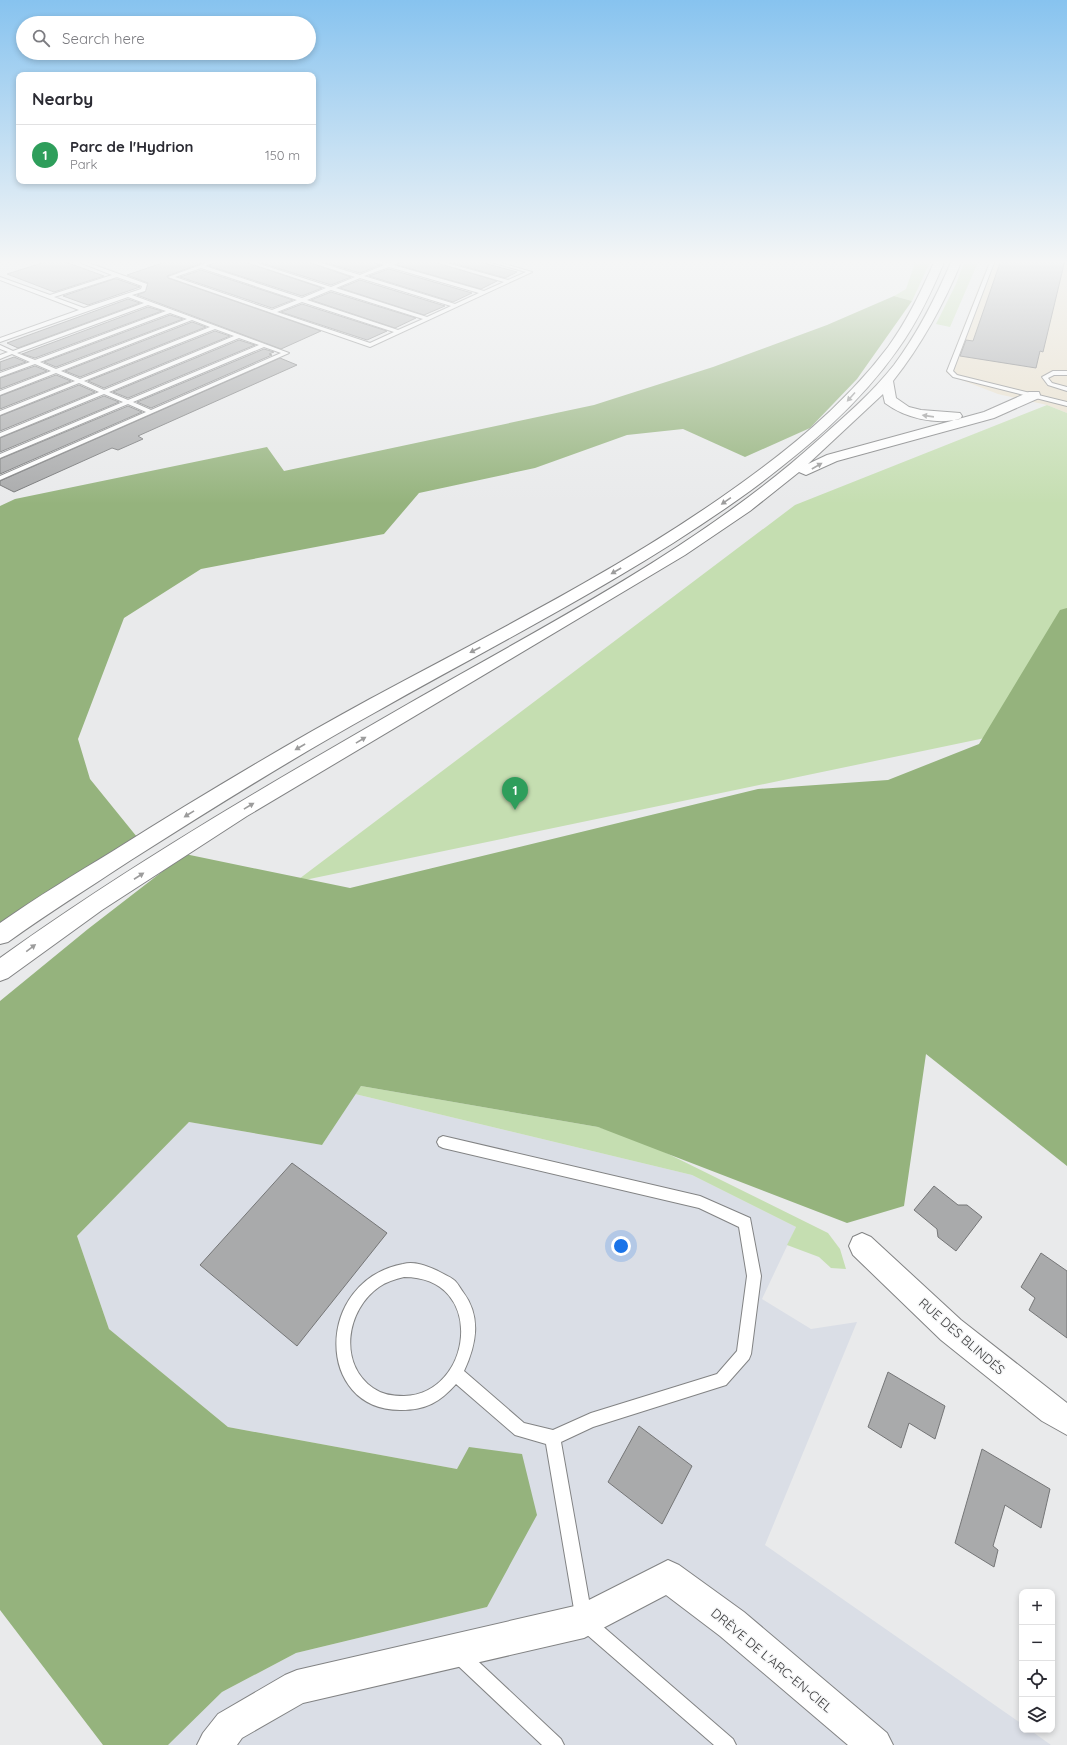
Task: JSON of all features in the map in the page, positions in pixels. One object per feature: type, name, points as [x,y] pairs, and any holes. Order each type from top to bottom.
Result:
[{"type":"highway","points":[[0,935],[138,846],[260,770],[364,710],[510,632],[636,560],[692,525],[804,442],[843,406],[868,378],[896,341]]},
{"type":"highway","points":[[0,971],[58,928],[225,820],[650,572],[745,509],[781,482],[827,441],[887,381],[914,341]]},
{"type":"highway","points":[[887,381],[890,400],[900,408],[915,414],[936,417],[976,412],[1039,391]]},
{"type":"highway","points":[[781,482],[810,470],[832,458],[989,415],[1039,391]]},
{"type":"highway","points":[[0,947],[60,906],[138,846]]},
{"type":"street","name":"RUE DES BLINDÉS","points":[[862,1246],[951,1330],[1052,1411],[1067,1420]]},
{"type":"street","name":"DRÈVE DE L'ARC-EN-CIEL","points":[[584,1621],[668,1576],[732,1624],[875,1745]]},
{"type":"street","points":[[215,1745],[230,1726],[297,1687],[455,1652],[584,1621]]},
{"type":"lane","points":[[0,357],[44,341]]},
{"type":"lane","points":[[0,375],[89,341]]},
{"type":"lane","points":[[0,393],[133,341]]},
{"type":"lane","points":[[0,413],[181,341]]},
{"type":"lane","points":[[0,435],[226,341]]},
{"type":"lane","points":[[0,478],[286,353],[253,341]]},
{"type":"lane","points":[[359,341],[370,345],[378,341]]},
{"type":"lane","points":[[961,341],[950,371],[955,376],[1039,391],[1067,404]]},
{"type":"lane","points":[[0,456],[263,345]]},
{"type":"lane","points":[[0,347],[151,412]]},
{"type":"lane","points":[[1067,373],[1053,373],[1046,375],[1045,379],[1050,384],[1067,389]]},
{"type":"lane","points":[[1039,391],[1050,384]]},
{"type":"lane","points":[[443,1142],[700,1202],[745,1223],[754,1276],[744,1354],[721,1380],[591,1420],[553,1438],[520,1430],[456,1374]]},
{"type":"lane","points":[[404,1270],[424,1271],[442,1279],[457,1292],[466,1310],[470,1332],[466,1354],[456,1374],[440,1391],[420,1402],[398,1404],[377,1400],[360,1387],[347,1370],[342,1348],[344,1326],[352,1305],[366,1288],[384,1276],[404,1270]]},
{"type":"lane","points":[[553,1438],[584,1621],[727,1745]]},
{"type":"lane","points":[[455,1652],[555,1745]]},
{"type":"shaded area","points":[[958,341],[1067,341],[1067,413],[1047,405],[998,394],[951,376],[946,372]]},
{"type":"shaded area","points":[[355,1094],[692,1175],[796,1227],[762,1299],[811,1329],[857,1322],[765,1545],[1019,1722],[1019,1733],[1034,1733],[1051,1745],[168,1745],[222,1692],[296,1653],[487,1607],[457,1469],[228,1427],[109,1329],[77,1236],[189,1122],[322,1145]]},
{"type":"green space","points":[[782,341],[883,341],[857,379],[810,428],[745,457],[683,429],[627,435],[535,468],[419,493],[384,534],[201,569],[124,618],[78,739],[90,779],[137,837],[0,926],[0,506],[15,499],[267,447],[284,471],[594,405],[713,367]]},
{"type":"green space","points":[[1047,405],[1067,413],[1067,1166],[985,738],[295,882],[795,505]]},
{"type":"green space","points":[[1067,608],[1067,1166],[926,1054],[904,1206],[847,1223],[598,1127],[361,1086],[322,1145],[189,1122],[77,1236],[109,1329],[228,1427],[457,1469],[469,1447],[522,1454],[537,1515],[487,1607],[296,1653],[222,1692],[168,1745],[103,1745],[0,1610],[0,1001],[88,929],[185,854],[350,888],[758,789],[888,780],[979,744],[1060,610]]},
{"type":"green space","points":[[361,1086],[598,1127],[638,1139],[828,1233],[840,1249],[846,1269],[831,1268],[819,1257],[787,1245],[796,1227],[692,1175],[355,1094]]},
{"type":"building","points":[[11,341],[36,341],[18,348],[7,343]]},
{"type":"building","points":[[56,341],[80,341],[35,358],[22,354]]},
{"type":"building","points":[[99,341],[124,341],[56,367],[44,362]]},
{"type":"building","points":[[142,341],[170,341],[80,377],[65,371]]},
{"type":"building","points":[[188,341],[217,341],[104,388],[88,381]]},
{"type":"building","points":[[236,341],[244,341],[255,345],[128,398],[113,392]]},
{"type":"building","points":[[261,341],[298,341],[281,349]]},
{"type":"building","points":[[965,341],[1046,341],[1043,352],[1040,351],[1036,368],[960,356]]},
{"type":"building","points":[[264,349],[274,352],[269,354],[272,355],[151,408],[137,402]]},
{"type":"building","points":[[14,357],[26,362],[0,371],[0,362]]},
{"type":"building","points":[[280,358],[297,365],[138,436],[143,439],[118,450],[112,448],[14,492],[0,485],[0,481]]},
{"type":"building","points":[[35,366],[47,371],[0,389],[0,378]]},
{"type":"building","points":[[56,375],[71,381],[0,409],[0,396]]},
{"type":"building","points":[[79,385],[95,392],[0,431],[0,416]]},
{"type":"building","points":[[104,396],[119,402],[0,452],[0,438]]},
{"type":"building","points":[[128,406],[142,412],[0,474],[0,459]]},
{"type":"building","points":[[292,1163],[387,1233],[297,1346],[200,1265]]},
{"type":"building","points":[[934,1186],[958,1205],[967,1205],[982,1217],[956,1251],[938,1237],[937,1229],[914,1210]]},
{"type":"building","points":[[1041,1253],[1067,1271],[1067,1338],[1029,1310],[1035,1298],[1021,1287]]},
{"type":"building","points":[[888,1372],[945,1406],[935,1439],[909,1423],[901,1448],[868,1427]]},
{"type":"building","points":[[639,1426],[692,1466],[662,1524],[608,1482]]},
{"type":"building","points":[[982,1449],[1050,1489],[1041,1528],[1005,1505],[993,1546],[998,1550],[994,1567],[955,1543]]},
{"type":"place","name":"Parc de l'Hydrion","points":[[515,810]]}]
